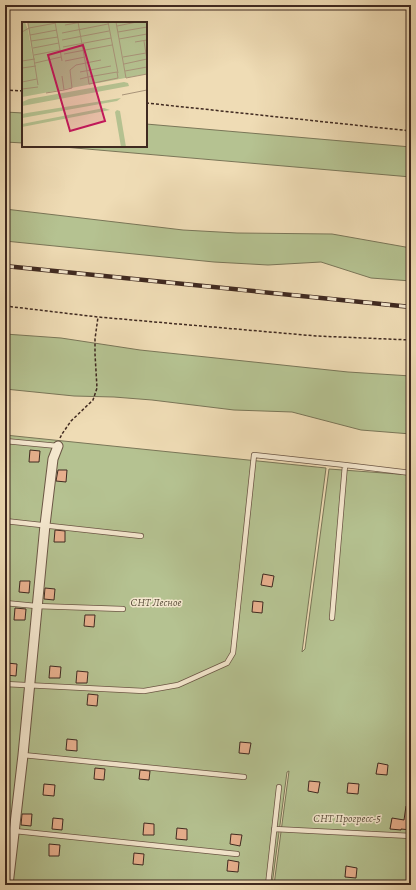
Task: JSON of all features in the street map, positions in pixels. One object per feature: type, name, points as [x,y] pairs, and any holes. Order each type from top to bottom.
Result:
[{"type":"street","points":[[8,885],[10,831],[23,755],[36,606],[45,526],[53,458],[58,446]]},
{"type":"lane","points":[[5,441],[58,446]]},
{"type":"lane","points":[[5,684],[144,691],[178,685],[227,663],[233,653],[254,455],[411,473]]},
{"type":"lane","points":[[332,618],[344,465]]},
{"type":"lane","points":[[5,521],[141,536]]},
{"type":"lane","points":[[5,603],[36,606],[123,609]]},
{"type":"lane","points":[[23,755],[244,777]]},
{"type":"lane","points":[[268,885],[279,787]]},
{"type":"lane","points":[[274,829],[411,836]]},
{"type":"lane","points":[[10,831],[237,854]]},
{"type":"path","points":[[5,90],[22,91]]},
{"type":"path","points":[[147,103],[411,131]]},
{"type":"path","points":[[5,306],[98,317],[316,336],[411,340]]},
{"type":"path","points":[[58,446],[62,434],[71,421],[93,400],[96,388],[95,339],[98,317]]},
{"type":"green space","points":[[5,112],[22,113],[22,143],[5,142]]},
{"type":"green space","points":[[147,124],[411,147],[411,177],[64,147],[147,147]]},
{"type":"green space","points":[[5,209],[183,230],[237,233],[332,234],[411,248],[411,281],[371,278],[321,262],[268,265],[214,262],[5,241]]},
{"type":"green space","points":[[5,334],[61,338],[140,350],[348,372],[411,376],[411,434],[361,430],[292,412],[234,410],[152,400],[74,396],[5,389]]},
{"type":"green space","name":"СНТ Лесное","points":[[5,435],[326,468],[302,652],[305,649],[329,469],[411,475],[411,885],[274,885],[289,771],[287,772],[272,885],[5,885]]},
{"type":"building","points":[[30,450],[40,451],[39,462],[29,462]]},
{"type":"building","points":[[58,470],[67,470],[66,482],[56,481]]},
{"type":"building","points":[[55,530],[65,531],[65,542],[54,542]]},
{"type":"building","points":[[263,574],[274,576],[272,587],[261,585]]},
{"type":"building","points":[[20,581],[30,581],[29,593],[19,592]]},
{"type":"building","points":[[45,588],[55,589],[54,600],[44,599]]},
{"type":"building","points":[[253,601],[263,602],[262,613],[252,612]]},
{"type":"building","points":[[15,608],[26,609],[25,620],[14,620]]},
{"type":"building","points":[[85,615],[95,615],[94,627],[84,626]]},
{"type":"building","points":[[7,663],[17,664],[16,676],[6,675]]},
{"type":"building","points":[[50,666],[61,667],[60,678],[49,678]]},
{"type":"building","points":[[77,671],[88,672],[87,683],[76,683]]},
{"type":"building","points":[[88,694],[98,695],[97,706],[87,705]]},
{"type":"building","points":[[67,739],[77,740],[77,751],[66,750]]},
{"type":"building","points":[[240,742],[251,743],[249,754],[239,753]]},
{"type":"building","points":[[378,763],[388,765],[387,775],[376,774]]},
{"type":"building","points":[[95,768],[105,769],[104,780],[94,779]]},
{"type":"building","points":[[140,770],[150,771],[149,780],[139,779]]},
{"type":"building","points":[[309,781],[320,782],[318,793],[308,791]]},
{"type":"building","points":[[348,783],[359,784],[358,794],[347,793]]},
{"type":"building","points":[[44,784],[55,785],[54,796],[43,795]]},
{"type":"building","points":[[406,806],[411,806],[411,830],[390,829],[392,818],[404,820]]},
{"type":"building","points":[[22,814],[32,814],[31,826],[21,825]]},
{"type":"building","points":[[53,818],[63,819],[62,830],[52,829]]},
{"type":"building","points":[[144,823],[154,824],[154,835],[143,835]]},
{"type":"building","points":[[177,828],[187,829],[187,840],[176,839]]},
{"type":"building","points":[[231,834],[242,835],[240,846],[230,844]]},
{"type":"building","points":[[49,844],[60,845],[59,856],[49,856]]},
{"type":"building","points":[[134,853],[144,854],[143,865],[133,864]]},
{"type":"building","points":[[228,860],[239,862],[238,872],[227,871]]},
{"type":"building","points":[[346,866],[357,868],[356,878],[345,877]]},
{"type":"railway","points":[[5,266],[411,307]]},
{"type":"park label","name":"СНТ Прогресс-5","points":[[347,818]]}]
